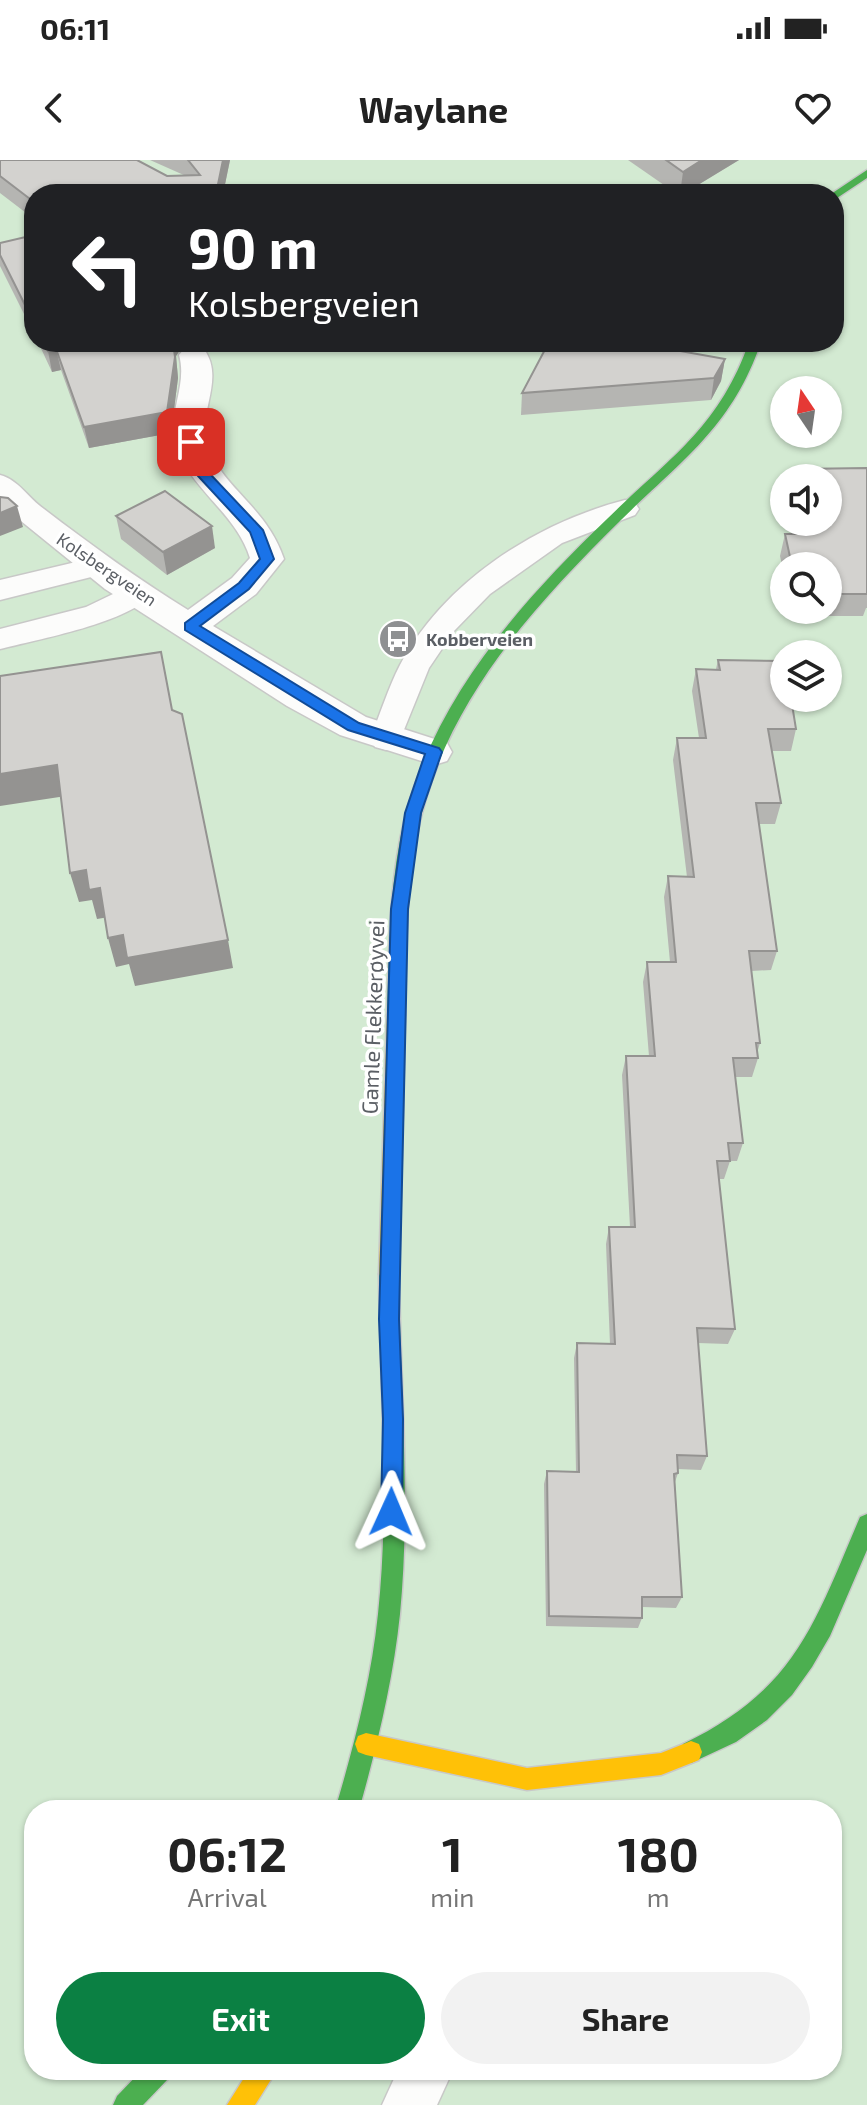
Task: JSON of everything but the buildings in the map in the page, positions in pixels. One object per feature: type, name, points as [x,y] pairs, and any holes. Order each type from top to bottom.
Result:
[{"type":"street","points":[[844,190],[867,173]]},
{"type":"street","name":"Gamle Flekkerøyvei","points":[[350,1800],[366,1744],[384,1651],[390,1575],[393,1419],[390,1258],[400,909],[413,813],[434,752],[455,706],[487,655],[551,583],[711,428],[734,397],[751,352]]},
{"type":"street","points":[[190,626],[244,586],[267,559],[256,530],[205,476],[191,442],[189,408],[199,388],[200,369],[194,355]]},
{"type":"street","name":"Kolsbergveien","points":[[0,485],[25,511],[97,566],[300,697],[353,726],[434,752]]},
{"type":"street","points":[[366,1744],[523,1795],[661,1764],[724,1739],[779,1696],[822,1635],[867,1524]]},
{"type":"street","points":[[126,2105],[150,2080]]},
{"type":"street","points":[[240,2105],[257,2080]]},
{"type":"lane","points":[[386,739],[414,667],[443,624],[480,587],[552,537],[625,509]]},
{"type":"lane","points":[[0,590],[97,566]]},
{"type":"lane","points":[[0,639],[96,614],[138,592]]},
{"type":"lane","points":[[409,2105],[421,2080]]},
{"type":"green space","points":[[0,160],[867,160],[867,2105],[0,2105]]},
{"type":"traffic: fast","points":[[844,190],[867,173]]},
{"type":"traffic: fast","points":[[396,1015],[399,915],[408,841],[427,771],[446,728],[469,687],[525,612],[623,511],[684,455],[718,417],[733,395],[752,352]]},
{"type":"traffic: fast","points":[[350,1800],[378,1689],[389,1614],[394,1529],[389,1274]]},
{"type":"traffic: fast","points":[[691,1752],[728,1734],[759,1712],[784,1687],[822,1629],[867,1524]]},
{"type":"traffic: fast","points":[[126,2105],[150,2080]]},
{"type":"traffic: slow","points":[[389,1274],[396,1015]]},
{"type":"traffic: slow","points":[[366,1744],[527,1779],[661,1764],[691,1752]]},
{"type":"traffic: slow","points":[[240,2105],[257,2080]]},
{"type":"place","name":"Kobberveien","points":[[398,639]]},
{"type":"route","points":[[191,442],[205,476],[256,530],[267,559],[244,586],[190,626],[300,697],[353,726],[434,752],[413,813],[400,909],[389,1319],[393,1419],[391,1512]]}]
